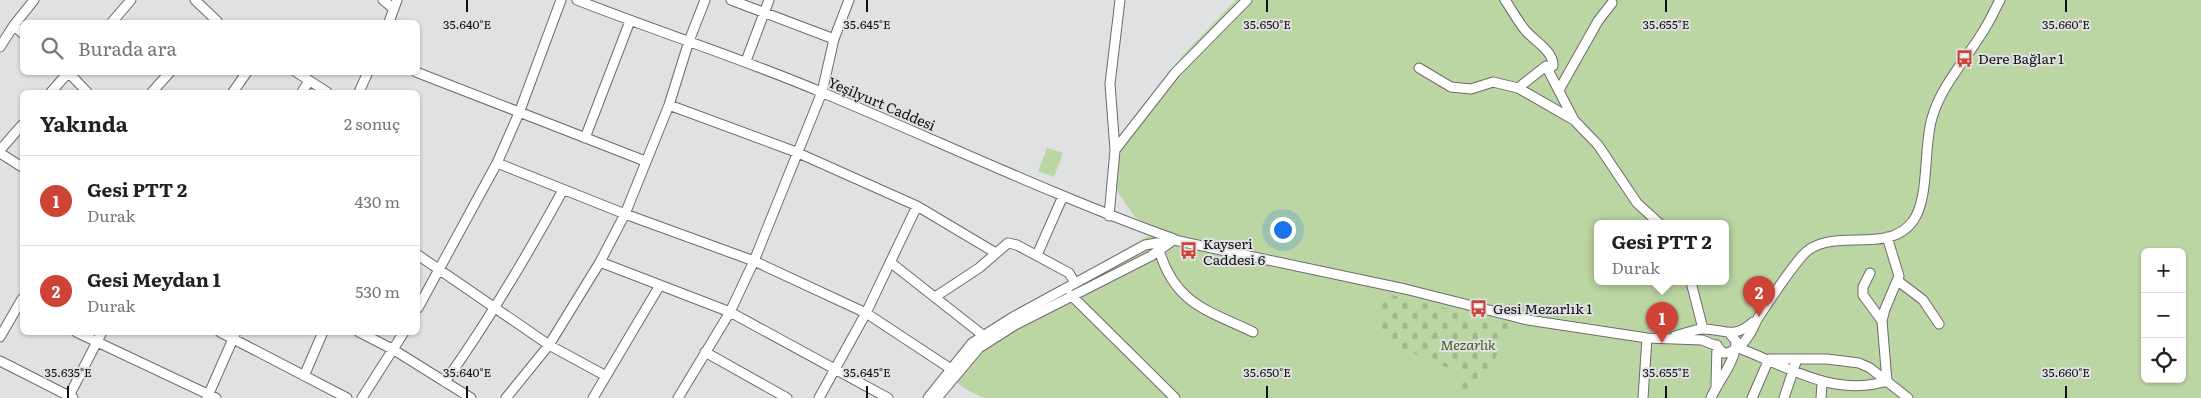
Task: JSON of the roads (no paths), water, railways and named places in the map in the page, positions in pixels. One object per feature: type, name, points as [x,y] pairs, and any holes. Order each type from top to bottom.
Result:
[{"type":"street","points":[[0,47],[14,25],[34,0]]},
{"type":"street","points":[[114,20],[131,0]]},
{"type":"street","points":[[195,0],[216,20]]},
{"type":"street","points":[[383,0],[394,9]]},
{"type":"street","points":[[390,20],[397,0]]},
{"type":"street","points":[[420,304],[496,163],[519,113],[562,0]]},
{"type":"street","name":"Yeşilyurt Caddesi","points":[[577,0],[630,21],[746,61],[1109,216],[1174,240]]},
{"type":"street","points":[[506,398],[549,345],[600,262],[625,214],[644,161],[669,104],[689,41],[705,0]]},
{"type":"street","points":[[731,0],[834,39]]},
{"type":"street","points":[[746,61],[769,0]]},
{"type":"street","points":[[678,398],[730,312],[754,261],[796,152],[822,92],[834,39],[849,0]]},
{"type":"street","points":[[1109,216],[1115,150],[1110,84],[1120,0]]},
{"type":"street","points":[[1115,150],[1175,73],[1247,0]]},
{"type":"street","points":[[1505,0],[1526,32],[1538,42],[1553,62],[1553,66],[1548,69]]},
{"type":"street","points":[[928,398],[972,344],[984,336],[1145,245],[1174,240],[1405,289],[1528,320],[1647,338],[1702,340],[1717,346],[1720,351],[1732,352],[1747,340],[1759,317],[1808,250],[1824,243],[1887,237],[1900,232],[1912,222],[1920,210],[1932,117],[1952,75],[1982,33],[2000,0]]},
{"type":"street","points":[[1559,90],[1598,21],[1612,3]]},
{"type":"street","points":[[585,138],[630,21]]},
{"type":"street","points":[[14,25],[20,31]]},
{"type":"street","points":[[1518,88],[1546,66],[1574,120]]},
{"type":"street","points":[[1419,68],[1451,87],[1470,89],[1493,82],[1518,88],[1574,120],[1598,145],[1637,203],[1656,220]]},
{"type":"street","points":[[420,74],[644,161]]},
{"type":"street","points":[[53,90],[65,75]]},
{"type":"street","points":[[69,75],[85,90]]},
{"type":"street","points":[[154,90],[167,75]]},
{"type":"street","points":[[234,90],[245,75]]},
{"type":"street","points":[[301,75],[324,90]]},
{"type":"street","points":[[360,90],[367,75]]},
{"type":"street","points":[[303,90],[310,81]]},
{"type":"street","points":[[669,104],[796,152],[916,206],[996,253]]},
{"type":"street","points":[[20,127],[0,152],[20,166]]},
{"type":"street","points":[[496,163],[625,214],[754,261],[866,313],[951,369]]},
{"type":"street","points":[[446,382],[523,264],[563,190]]},
{"type":"street","points":[[1036,255],[1063,196]]},
{"type":"street","points":[[820,398],[866,313],[916,206]]},
{"type":"street","points":[[1887,237],[1898,271],[1898,280],[1885,308],[1882,321],[1887,381]]},
{"type":"street","points":[[937,398],[979,348],[1015,325],[1159,250],[1174,240]]},
{"type":"street","points":[[935,297],[979,268],[1006,244],[1012,243],[1069,273],[1075,283]]},
{"type":"street","points":[[1159,250],[1170,280],[1184,296],[1201,307],[1254,332]]},
{"type":"street","points":[[420,256],[549,345],[606,376]]},
{"type":"street","points":[[600,262],[730,312],[888,398]]},
{"type":"street","points":[[890,262],[984,336]]},
{"type":"street","points":[[1870,273],[1863,287],[1863,294],[1882,321]]},
{"type":"street","points":[[1898,280],[1923,300],[1939,324]]},
{"type":"street","points":[[1692,285],[1703,329]]},
{"type":"street","points":[[592,398],[660,286]]},
{"type":"street","points":[[1071,295],[1175,398]]},
{"type":"street","points":[[0,337],[20,306]]},
{"type":"street","points":[[1716,387],[1718,337],[1746,329],[1759,317]]},
{"type":"street","points":[[1665,338],[1703,329],[1728,334],[1736,341],[1736,347],[1730,364],[1711,398]]},
{"type":"street","points":[[81,335],[210,397],[234,336],[347,398]]},
{"type":"street","points":[[0,360],[70,397],[100,335]]},
{"type":"street","points":[[304,376],[322,335]]},
{"type":"street","points":[[365,335],[394,350],[471,398]]},
{"type":"street","points":[[362,398],[402,335]]},
{"type":"street","points":[[1643,398],[1647,338]]},
{"type":"street","points":[[1736,347],[1769,359],[1822,384],[1854,388],[1887,381]]},
{"type":"street","points":[[705,352],[788,398]]},
{"type":"street","points":[[1769,359],[1837,359],[1859,363],[1887,381],[1908,398]]},
{"type":"street","points":[[1752,398],[1769,359]]},
{"type":"street","points":[[1784,398],[1797,359]]},
{"type":"street","points":[[1821,398],[1822,384]]},
{"type":"place","name":"Dere Bağlar 1","points":[[1964,58]]},
{"type":"place","name":"Kayseri Caddesi 6","points":[[1189,251]]},
{"type":"place","name":"Gesi Mezarlık 1","points":[[1479,308]]},
{"type":"place","name":"Gesi Meydan 1","points":[[1759,317]]},
{"type":"place","name":"Gesi PTT 2","points":[[1662,343]]},
{"type":"park label","name":"Mezarlık","points":[[1468,344]]}]
